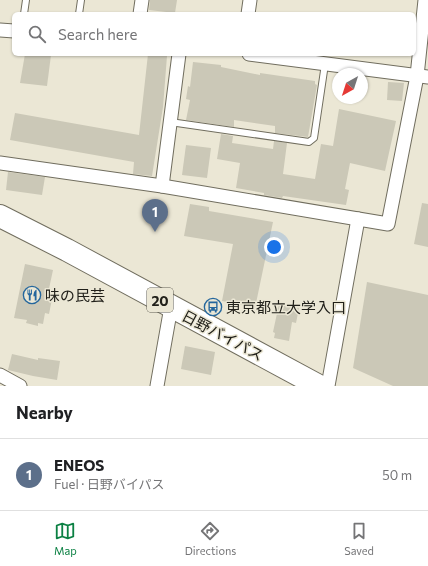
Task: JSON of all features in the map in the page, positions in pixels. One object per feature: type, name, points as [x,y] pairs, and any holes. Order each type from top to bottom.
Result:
[{"type":"highway","name":"日野バイパス","points":[[0,216],[67,250],[319,386]]},
{"type":"street","points":[[140,12],[142,0]]},
{"type":"street","points":[[248,12],[250,0]]},
{"type":"street","points":[[0,163],[162,186],[388,224],[422,76],[425,0]]},
{"type":"street","points":[[0,30],[12,31]]},
{"type":"street","points":[[162,186],[179,56]]},
{"type":"street","points":[[264,56],[422,76]]},
{"type":"street","points":[[328,386],[358,219]]},
{"type":"street","points":[[157,386],[171,307]]},
{"type":"street","points":[[0,375],[20,386]]},
{"type":"lane","points":[[24,12],[26,0]]},
{"type":"lane","points":[[79,12],[81,0]]},
{"type":"lane","points":[[170,122],[309,142],[314,138],[325,64]]},
{"type":"building","points":[[150,0],[177,0],[175,12],[149,10]]},
{"type":"building","points":[[25,56],[51,56],[47,86],[20,83]]},
{"type":"building","points":[[148,56],[167,56],[163,107],[152,176],[133,174],[134,162],[10,140],[15,113],[139,135]]},
{"type":"building","points":[[193,62],[221,65],[221,67],[260,75],[260,73],[315,81],[315,84],[317,85],[308,137],[275,133],[275,126],[234,120],[234,127],[186,120],[190,100],[186,99],[188,86],[190,87]]},
{"type":"building","points":[[388,82],[404,83],[402,101],[387,100]]},
{"type":"building","points":[[339,109],[396,121],[385,171],[350,163],[345,189],[349,190],[346,205],[283,196],[282,198],[236,188],[240,163],[217,159],[221,134],[233,136],[232,143],[273,149],[274,141],[287,143],[283,174],[315,179],[321,144],[333,146]]},
{"type":"building","points":[[186,145],[211,148],[207,178],[182,175]]},
{"type":"building","points":[[8,172],[45,177],[42,195],[6,190]]},
{"type":"building","points":[[422,203],[428,204],[428,247],[414,244]]},
{"type":"building","points":[[190,204],[209,207],[209,211],[273,222],[255,308],[222,301],[233,244],[184,236]]},
{"type":"building","name":"味の民芸","points":[[25,264],[53,270],[47,298],[52,299],[49,314],[45,313],[43,324],[38,323],[38,326],[26,323],[27,320],[14,318]]},
{"type":"building","points":[[367,282],[428,295],[428,386],[393,386],[353,368]]},
{"type":"building","points":[[279,304],[299,308],[296,323],[292,322],[289,341],[274,338],[275,333],[273,332]]},
{"type":"building","points":[[185,346],[215,352],[211,375],[181,369]]},
{"type":"building","points":[[12,354],[38,360],[38,358],[60,361],[57,380],[8,370]]},
{"type":"place","name":"ENEOS","points":[[155,232]]},
{"type":"place","name":"味の民芸","points":[[32,295]]},
{"type":"place","name":"東京都立大学入口","points":[[213,307]]}]
